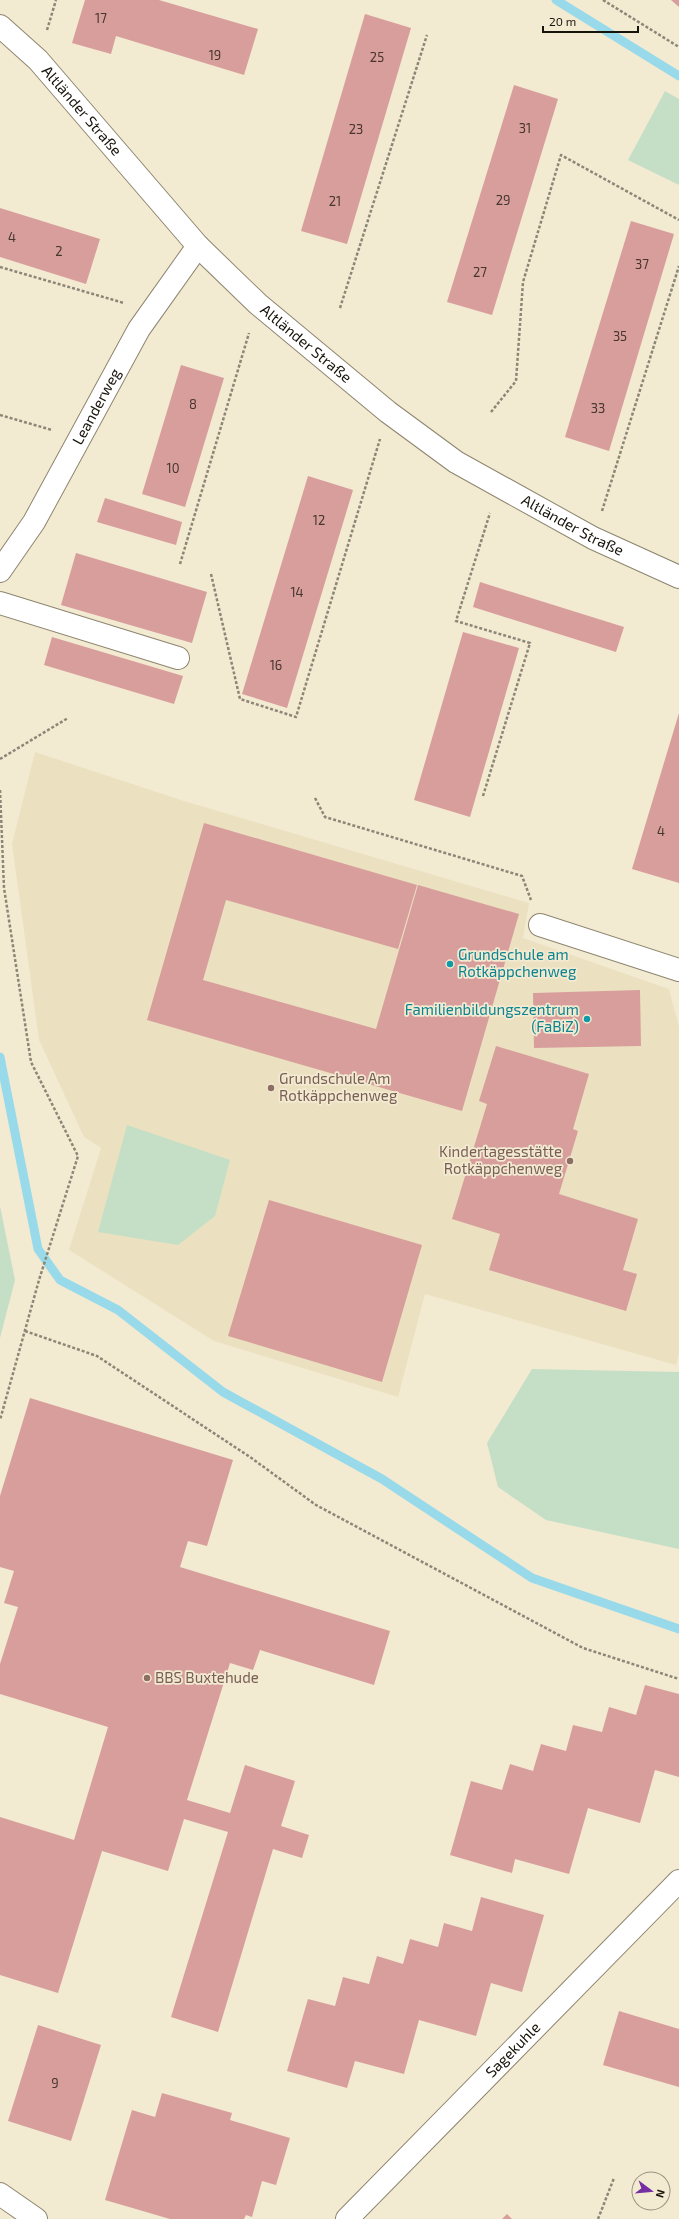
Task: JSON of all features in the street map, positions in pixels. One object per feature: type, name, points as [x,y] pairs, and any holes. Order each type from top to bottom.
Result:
[{"type":"street","name":"Altländer Straße","points":[[0,26],[38,60],[198,246],[258,304],[388,412],[456,462],[593,538],[679,576]]},
{"type":"street","name":"Leanderweg","points":[[0,571],[34,522],[139,329],[198,246]]},
{"type":"street","points":[[0,603],[178,658]]},
{"type":"street","points":[[540,925],[679,970]]},
{"type":"street","name":"Sagekuhle","points":[[347,2219],[679,1881]]},
{"type":"street","points":[[0,2194],[36,2219]]},
{"type":"path","points":[[603,0],[679,47]]},
{"type":"path","points":[[340,308],[427,35]]},
{"type":"path","points":[[491,412],[516,381],[523,282],[560,155],[679,220]]},
{"type":"path","points":[[593,538],[679,266]]},
{"type":"path","points":[[0,268],[126,304],[139,329]]},
{"type":"path","points":[[180,564],[258,304]]},
{"type":"path","points":[[211,574],[240,699],[296,716],[388,412]]},
{"type":"path","points":[[0,414],[80,439]]},
{"type":"path","points":[[483,796],[530,643],[456,621],[499,486]]},
{"type":"path","points":[[0,759],[68,718]]},
{"type":"path","points":[[0,790],[4,888],[31,1062],[78,1156],[58,1224],[39,1280],[0,1420]]},
{"type":"path","points":[[315,798],[325,817],[522,876],[540,925]]},
{"type":"path","points":[[25,1331],[97,1356],[250,1457],[316,1505],[583,1648],[679,1679]]},
{"type":"path","points":[[598,2219],[614,2178]]},
{"type":"shaded area","name":"Grundschule Am Rotkäppchenweg","points":[[35,752],[184,801],[529,903],[523,938],[669,989],[679,1027],[679,1353],[676,1365],[425,1294],[398,1397],[214,1341],[69,1250],[101,1148],[84,1137],[39,1040],[12,844]]},
{"type":"green space","points":[[665,91],[679,99],[679,185],[628,160]]},
{"type":"green space","points":[[127,1125],[230,1160],[215,1216],[178,1245],[98,1232]]},
{"type":"green space","points":[[0,1206],[15,1280],[0,1338]]},
{"type":"green space","points":[[532,1369],[679,1372],[679,1549],[546,1520],[498,1487],[487,1443]]},
{"type":"building","points":[[85,0],[159,0],[258,29],[244,75],[116,36],[111,54],[72,43]]},
{"type":"building","points":[[671,0],[679,0],[679,7]]},
{"type":"building","points":[[365,14],[411,28],[347,244],[301,231]]},
{"type":"building","points":[[514,85],[558,99],[492,315],[447,302]]},
{"type":"building","points":[[0,208],[100,239],[86,284],[0,257]]},
{"type":"building","points":[[631,221],[674,234],[609,451],[565,437]]},
{"type":"building","points":[[181,365],[224,378],[185,507],[142,494]]},
{"type":"building","points":[[308,476],[353,490],[287,708],[242,694]]},
{"type":"building","points":[[105,498],[182,522],[176,545],[97,522]]},
{"type":"building","points":[[76,553],[207,592],[192,643],[61,605]]},
{"type":"building","points":[[480,582],[624,627],[616,652],[473,607]]},
{"type":"building","points":[[463,632],[519,648],[470,817],[414,800]]},
{"type":"building","points":[[52,637],[183,676],[174,704],[44,665]]},
{"type":"building","points":[[679,713],[679,883],[632,869]]},
{"type":"building","name":"Grundschule am Rotkäppchenweg","points":[[204,823],[417,885],[398,949],[226,900],[203,980],[376,1029],[418,885],[519,914],[462,1111],[147,1020]]},
{"type":"building","name":"Familienbildungszentrum (FaBiZ)","points":[[640,990],[641,1046],[534,1048],[533,993]]},
{"type":"building","points":[[496,1046],[589,1074],[573,1129],[578,1131],[559,1194],[638,1219],[623,1270],[637,1274],[626,1311],[489,1270],[500,1234],[452,1219],[487,1104],[479,1101]]},
{"type":"building","points":[[269,1200],[422,1245],[382,1382],[228,1336]]},
{"type":"building","points":[[30,1398],[233,1460],[207,1546],[188,1541],[180,1567],[390,1631],[374,1685],[260,1650],[253,1670],[230,1663],[187,1800],[230,1813],[245,1765],[295,1781],[281,1826],[309,1835],[302,1858],[273,1849],[218,2032],[171,2017],[228,1832],[184,1819],[168,1871],[102,1851],[58,1993],[0,1975],[0,1817],[74,1840],[108,1727],[0,1694],[0,1664],[18,1607],[4,1603],[14,1571],[0,1567],[0,1496]]},
{"type":"building","points":[[645,1685],[679,1694],[679,1777],[655,1770],[640,1823],[588,1808],[569,1874],[515,1859],[512,1873],[450,1855],[471,1781],[502,1790],[510,1764],[533,1771],[541,1744],[566,1751],[573,1725],[602,1732],[609,1707],[636,1715]]},
{"type":"building","points":[[481,1897],[544,1915],[522,1992],[491,1983],[476,2036],[419,2020],[404,2074],[355,2061],[347,2088],[287,2071],[308,1999],[335,2006],[343,1977],[369,1984],[377,1956],[403,1964],[410,1939],[438,1947],[444,1923],[472,1931]]},
{"type":"building","points":[[619,2011],[679,2029],[679,2087],[603,2065]]},
{"type":"building","points":[[38,2025],[101,2045],[71,2141],[8,2121]]},
{"type":"building","points":[[162,2093],[232,2113],[230,2120],[290,2138],[276,2185],[262,2181],[252,2217],[246,2215],[244,2219],[170,2219],[105,2200],[132,2110],[155,2117]]},
{"type":"building","points":[[507,2214],[512,2219],[502,2219]]},
{"type":"waterway","points":[[556,0],[679,76]]},
{"type":"waterway","points":[[0,1057],[38,1249],[60,1280],[118,1310],[223,1392],[382,1479],[532,1578],[679,1629]]},
{"type":"place","name":"Grundschule am Rotkäppchenweg","points":[[450,964]]},
{"type":"place","name":"Familienbildungszentrum (FaBiZ)","points":[[587,1019]]},
{"type":"place","name":"Grundschule Am Rotkäppchenweg","points":[[271,1088]]},
{"type":"place","name":"Kindertagesstätte Rotkäppchenweg","points":[[570,1161]]},
{"type":"place","name":"BBS Buxtehude","points":[[147,1678]]}]
